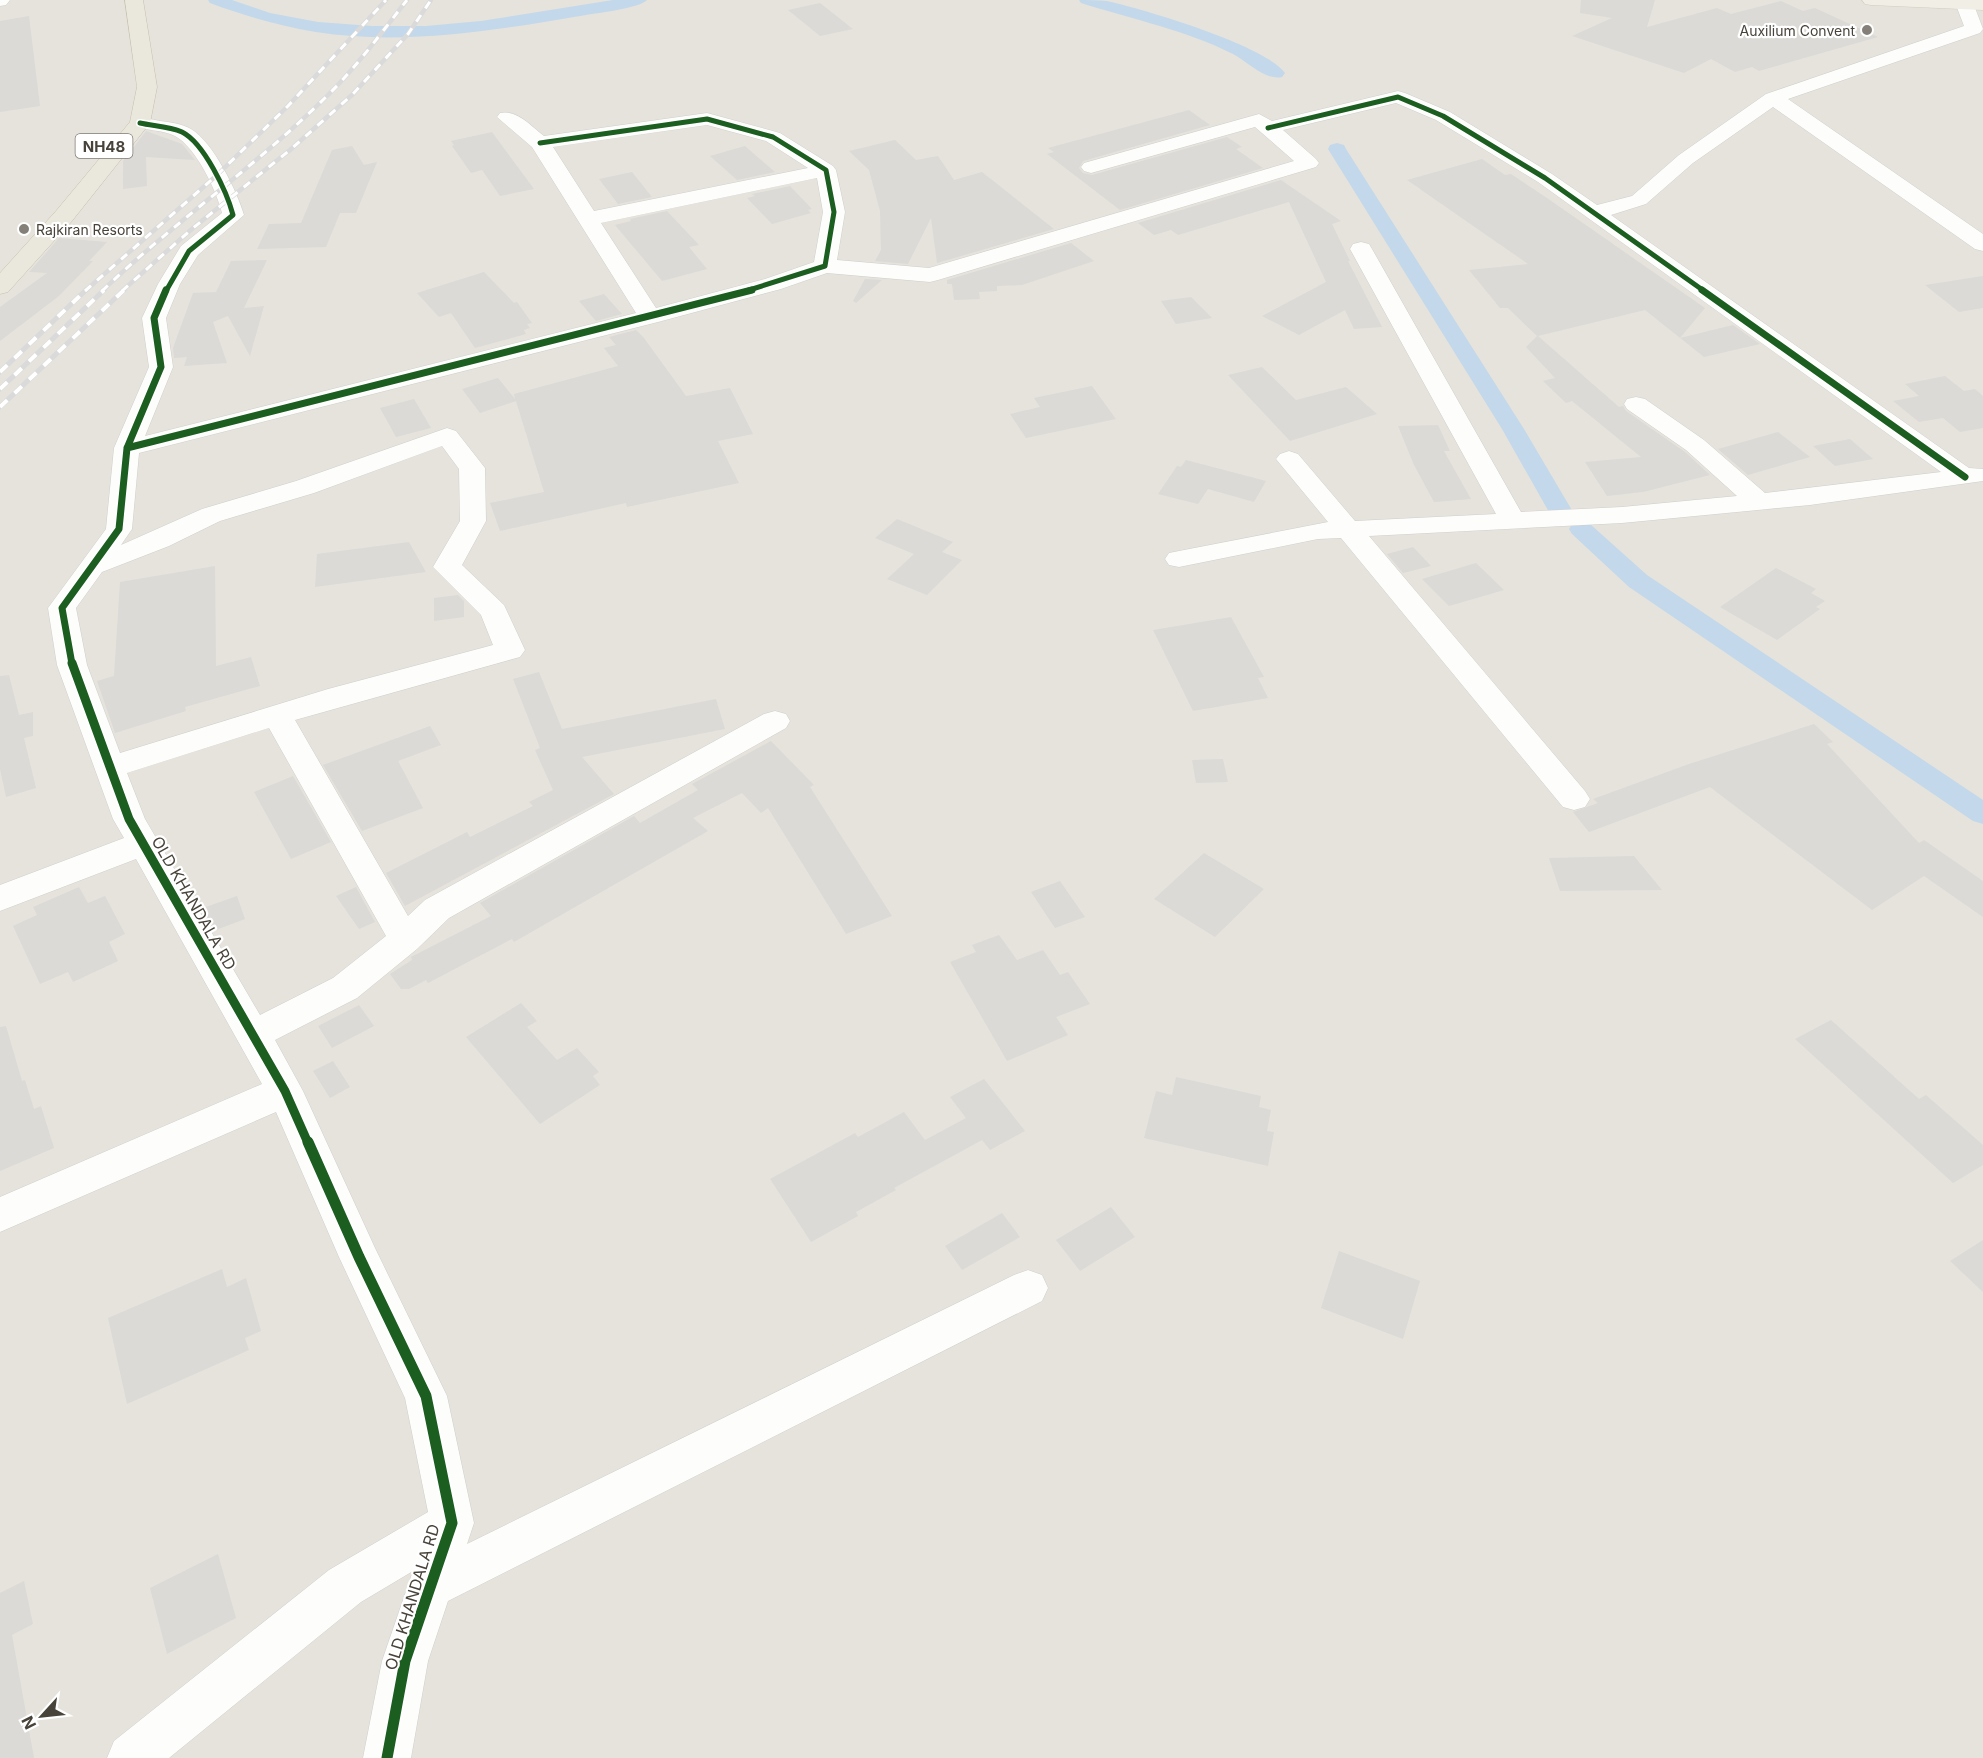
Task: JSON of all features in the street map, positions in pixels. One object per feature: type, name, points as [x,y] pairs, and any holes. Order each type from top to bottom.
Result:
[{"type":"highway","name":"NH48","points":[[0,261],[94,159],[122,122],[135,88],[121,0]]},
{"type":"highway","name":"NH48","points":[[0,287],[64,216],[140,123],[147,87],[134,0]]},
{"type":"main road","points":[[1871,0],[1974,5]]},
{"type":"street","points":[[1594,213],[1639,200],[1686,159],[1773,98],[1974,29],[1974,5]]},
{"type":"street","points":[[1268,128],[1398,97],[1443,116],[1545,178],[1974,475]]},
{"type":"street","points":[[1773,98],[1983,244]]},
{"type":"street","points":[[507,117],[540,143],[650,316]]},
{"type":"street","points":[[540,143],[707,119],[773,137],[826,170],[834,212],[825,266]]},
{"type":"street","points":[[127,448],[773,284],[825,266],[930,275],[1309,163],[1259,120],[1091,167]]},
{"type":"street","name":"OLD KHANDALA RD","points":[[140,123],[183,132],[191,138],[216,176],[232,207],[233,215],[189,251],[169,284],[154,318],[161,367],[127,448],[119,529],[62,608],[72,665],[129,819],[285,1091],[359,1257],[426,1396],[452,1523],[405,1661],[387,1758]]},
{"type":"street","points":[[588,219],[826,170]]},
{"type":"street","points":[[1361,249],[1513,521]]},
{"type":"street","points":[[1636,404],[1695,446],[1759,502]]},
{"type":"street","points":[[93,566],[159,540],[211,515],[305,487],[447,436],[472,468],[473,521],[447,567],[494,611],[510,650],[339,696],[110,767]]},
{"type":"street","points":[[1289,459],[1574,799]]},
{"type":"street","points":[[1179,559],[1318,531],[1622,515],[1759,502],[1974,475]]},
{"type":"street","points":[[277,715],[405,940]]},
{"type":"street","points":[[253,1035],[345,988],[405,940],[437,909],[775,722]]},
{"type":"street","points":[[0,898],[143,844]]},
{"type":"street","points":[[0,1215],[285,1091]]},
{"type":"street","points":[[430,1586],[1028,1288]]},
{"type":"street","points":[[131,1758],[345,1586],[452,1523]]},
{"type":"shaded area","points":[[0,0],[1983,0],[1983,1758],[0,1758]]},
{"type":"building","points":[[1581,0],[1655,0],[1647,27],[1717,8],[1731,14],[1781,1],[1803,11],[1815,8],[1878,37],[1759,71],[1752,67],[1735,72],[1711,59],[1684,73],[1572,36],[1612,18],[1580,13]]},
{"type":"building","points":[[820,3],[853,29],[820,36],[788,10]]},
{"type":"building","points":[[29,16],[40,106],[0,112],[0,21]]},
{"type":"building","points":[[1189,110],[1210,125],[1083,161],[1079,168],[1083,173],[1092,175],[1227,137],[1242,147],[1236,149],[1263,168],[1120,210],[1047,154],[1054,152],[1048,148]]},
{"type":"building","points":[[146,131],[182,144],[195,160],[146,157],[147,186],[123,189],[123,161]]},
{"type":"building","points":[[492,132],[534,189],[500,196],[482,170],[471,173],[452,146],[454,145],[451,141]]},
{"type":"building","points":[[895,140],[916,160],[938,156],[954,180],[982,172],[1054,229],[937,263],[931,218],[908,264],[875,261],[881,250],[880,211],[869,170],[849,151]]},
{"type":"building","points":[[352,146],[364,165],[377,162],[356,213],[340,213],[326,247],[257,249],[269,224],[301,223],[332,150]]},
{"type":"building","points":[[745,146],[775,172],[737,180],[710,156]]},
{"type":"building","points":[[1482,159],[1505,175],[1511,174],[1547,198],[1705,308],[1680,338],[1645,310],[1538,336],[1619,407],[1623,406],[1626,411],[1685,452],[1710,475],[1643,492],[1607,496],[1585,462],[1641,457],[1572,401],[1566,403],[1543,381],[1555,378],[1526,347],[1537,336],[1508,308],[1500,308],[1469,270],[1528,264],[1407,180]]},
{"type":"building","points":[[632,172],[652,197],[618,204],[599,179]]},
{"type":"building","points":[[1281,180],[1341,221],[1332,224],[1382,327],[1354,329],[1345,310],[1299,335],[1262,316],[1326,282],[1289,202],[1178,235],[1171,230],[1154,235],[1138,223]]},
{"type":"building","points":[[790,186],[812,209],[808,210],[811,213],[772,224],[747,198],[755,196],[752,194]]},
{"type":"building","points":[[667,211],[699,245],[689,247],[707,269],[662,281],[615,225],[631,221],[630,219]]},
{"type":"building","points":[[59,238],[107,242],[89,261],[93,261],[59,296],[0,341],[0,307],[47,273],[29,272]]},
{"type":"building","points":[[1071,243],[1094,261],[1022,285],[997,286],[997,291],[979,292],[980,299],[954,300],[952,284],[947,284],[947,280]]},
{"type":"building","points":[[267,260],[244,308],[264,306],[250,356],[228,316],[213,322],[227,363],[184,366],[187,357],[174,358],[173,348],[193,293],[216,292],[231,261]]},
{"type":"building","points":[[484,272],[514,303],[517,302],[532,323],[527,324],[530,328],[524,330],[526,334],[475,348],[451,313],[439,317],[417,293]]},
{"type":"building","points":[[1983,276],[1983,308],[1959,312],[1925,285]]},
{"type":"building","points":[[865,279],[882,280],[856,303],[853,301]]},
{"type":"building","points":[[604,294],[622,314],[596,321],[579,301]]},
{"type":"building","points":[[1191,297],[1212,318],[1176,324],[1161,301]]},
{"type":"building","points":[[1733,325],[1760,344],[1704,357],[1680,338]]},
{"type":"building","points":[[636,330],[686,396],[730,388],[753,434],[718,441],[739,483],[627,507],[626,503],[500,531],[490,503],[544,492],[516,401],[480,413],[462,389],[498,378],[515,399],[514,394],[618,366],[604,348],[616,345],[609,337]]},
{"type":"building","points":[[1262,367],[1296,400],[1346,387],[1377,414],[1290,441],[1228,375]]},
{"type":"building","points":[[1945,376],[1964,391],[1975,389],[1983,396],[1983,428],[1960,432],[1943,418],[1919,422],[1893,401],[1919,396],[1905,384]]},
{"type":"building","points":[[1092,386],[1116,419],[1026,438],[1010,414],[1040,407],[1034,398]]},
{"type":"building","points":[[414,399],[431,428],[396,437],[380,408]]},
{"type":"building","points":[[1438,425],[1450,451],[1444,451],[1471,499],[1434,502],[1414,465],[1398,426]]},
{"type":"building","points":[[1778,432],[1810,457],[1748,475],[1718,449]]},
{"type":"building","points":[[1850,439],[1873,459],[1835,466],[1813,446]]},
{"type":"building","points":[[1186,460],[1266,481],[1254,502],[1208,489],[1198,504],[1158,494],[1177,466],[1181,467]]},
{"type":"building","points":[[897,519],[953,542],[942,552],[962,560],[927,595],[887,579],[914,554],[875,538]]},
{"type":"building","points":[[409,542],[426,572],[315,587],[317,554]]},
{"type":"building","points":[[1413,547],[1431,566],[1403,573],[1387,554]]},
{"type":"building","points":[[1476,563],[1504,590],[1449,606],[1422,579]]},
{"type":"building","points":[[215,566],[216,666],[251,657],[260,686],[185,707],[186,711],[115,733],[97,681],[114,676],[120,582]]},
{"type":"building","points":[[1776,568],[1816,589],[1811,593],[1825,601],[1816,607],[1820,609],[1777,640],[1720,607]]},
{"type":"building","points":[[458,595],[464,601],[464,617],[434,621],[434,598]]},
{"type":"building","points":[[1231,617],[1264,677],[1258,678],[1268,698],[1193,711],[1153,630]]},
{"type":"building","points":[[539,672],[562,729],[716,699],[725,729],[582,757],[614,794],[405,906],[386,873],[467,832],[470,837],[533,806],[529,802],[553,790],[535,750],[540,748],[513,679]]},
{"type":"building","points":[[9,675],[19,715],[33,712],[33,736],[24,738],[36,788],[6,797],[0,769],[0,676]]},
{"type":"building","points":[[1814,724],[1833,742],[1827,744],[1919,843],[1924,840],[1983,881],[1983,917],[1924,876],[1872,910],[1710,787],[1589,832],[1573,812],[1598,803],[1593,799],[1689,764]]},
{"type":"building","points":[[430,726],[441,745],[398,761],[423,808],[362,831],[323,765]]},
{"type":"building","points":[[771,741],[814,785],[810,787],[892,916],[846,934],[768,808],[761,813],[742,793],[693,818],[708,831],[514,942],[512,939],[428,983],[426,980],[409,989],[401,989],[390,974],[412,960],[411,957],[491,916],[480,903],[634,816],[640,823],[698,790],[692,784]]},
{"type":"building","points":[[1223,759],[1228,782],[1196,783],[1192,760]]},
{"type":"building","points":[[293,776],[331,842],[291,859],[254,792]]},
{"type":"building","points":[[1204,853],[1264,889],[1215,937],[1154,899]]},
{"type":"building","points":[[1634,856],[1662,890],[1560,891],[1549,858]]},
{"type":"building","points":[[1060,881],[1085,917],[1055,928],[1031,892]]},
{"type":"building","points":[[79,887],[88,903],[105,896],[125,934],[109,942],[118,961],[73,982],[68,972],[40,984],[13,926],[37,915],[33,907]]},
{"type":"building","points":[[356,887],[375,922],[359,929],[336,896]]},
{"type":"building","points":[[237,896],[245,919],[213,931],[203,908]]},
{"type":"building","points":[[999,935],[1017,960],[1043,950],[1060,975],[1068,972],[1090,1004],[1056,1017],[1068,1035],[1007,1061],[950,962],[976,952],[972,945]]},
{"type":"building","points":[[521,1003],[537,1021],[527,1027],[557,1060],[577,1048],[599,1072],[593,1076],[600,1085],[540,1124],[466,1037]]},
{"type":"building","points":[[359,1005],[374,1026],[332,1048],[318,1026]]},
{"type":"building","points":[[1831,1020],[1919,1099],[1926,1095],[1983,1145],[1983,1165],[1953,1183],[1795,1039]]},
{"type":"building","points":[[6,1026],[22,1081],[25,1080],[34,1109],[41,1106],[54,1148],[0,1171],[0,1027]]},
{"type":"building","points":[[333,1061],[350,1087],[330,1098],[313,1071]]},
{"type":"building","points":[[1176,1077],[1261,1096],[1259,1107],[1271,1110],[1267,1131],[1274,1132],[1268,1166],[1144,1138],[1156,1091],[1172,1095]]},
{"type":"building","points":[[984,1079],[1025,1131],[990,1150],[982,1140],[894,1188],[896,1190],[856,1212],[858,1216],[811,1242],[770,1179],[855,1133],[858,1137],[904,1112],[925,1140],[966,1118],[950,1097]]},
{"type":"building","points":[[1111,1207],[1135,1237],[1080,1271],[1056,1240]]},
{"type":"building","points":[[1002,1213],[1020,1237],[962,1270],[945,1246]]},
{"type":"building","points":[[1983,1240],[1983,1292],[1950,1261]]},
{"type":"building","points":[[1339,1251],[1420,1281],[1403,1339],[1321,1308]]},
{"type":"building","points":[[222,1269],[227,1287],[246,1278],[261,1331],[245,1338],[249,1350],[127,1404],[108,1318]]},
{"type":"building","points":[[218,1554],[236,1618],[167,1654],[150,1588]]},
{"type":"building","points":[[24,1581],[33,1624],[12,1635],[34,1758],[0,1758],[0,1593]]},
{"type":"waterway","points":[[216,0],[266,17],[318,27],[372,31],[426,31],[481,26],[535,19],[639,0]]},
{"type":"waterway","points":[[1087,0],[1202,35],[1238,50],[1276,73]]},
{"type":"waterway","points":[[1337,149],[1513,429],[1561,512]]},
{"type":"waterway","points":[[1581,529],[1638,581],[1983,814]]},
{"type":"railway","points":[[85,291],[216,176],[288,106],[386,0]]},
{"type":"railway","points":[[102,291],[302,120],[350,72],[407,0]]},
{"type":"railway","points":[[122,291],[193,228],[290,150],[352,95],[408,34],[431,0]]},
{"type":"railway","points":[[0,372],[86,290]]},
{"type":"railway","points":[[0,389],[104,290]]},
{"type":"railway","points":[[0,407],[124,290]]},
{"type":"cycle path","points":[[1268,128],[1398,97],[1443,116],[1545,178],[1965,477]]},
{"type":"cycle path","points":[[127,448],[650,317],[773,284],[825,266],[834,212],[826,170],[773,137],[707,119],[540,143]]},
{"type":"cycle path","points":[[140,123],[177,130],[189,137],[213,169],[233,215],[189,251],[169,284],[154,318],[161,367],[127,448],[119,529],[62,608],[72,665],[129,819],[285,1091],[359,1257],[426,1396],[452,1523],[405,1661],[387,1758]]},
{"type":"place","name":"Auxilium Convent","points":[[1867,30]]},
{"type":"place","name":"Rajkiran Resorts","points":[[24,229]]}]
